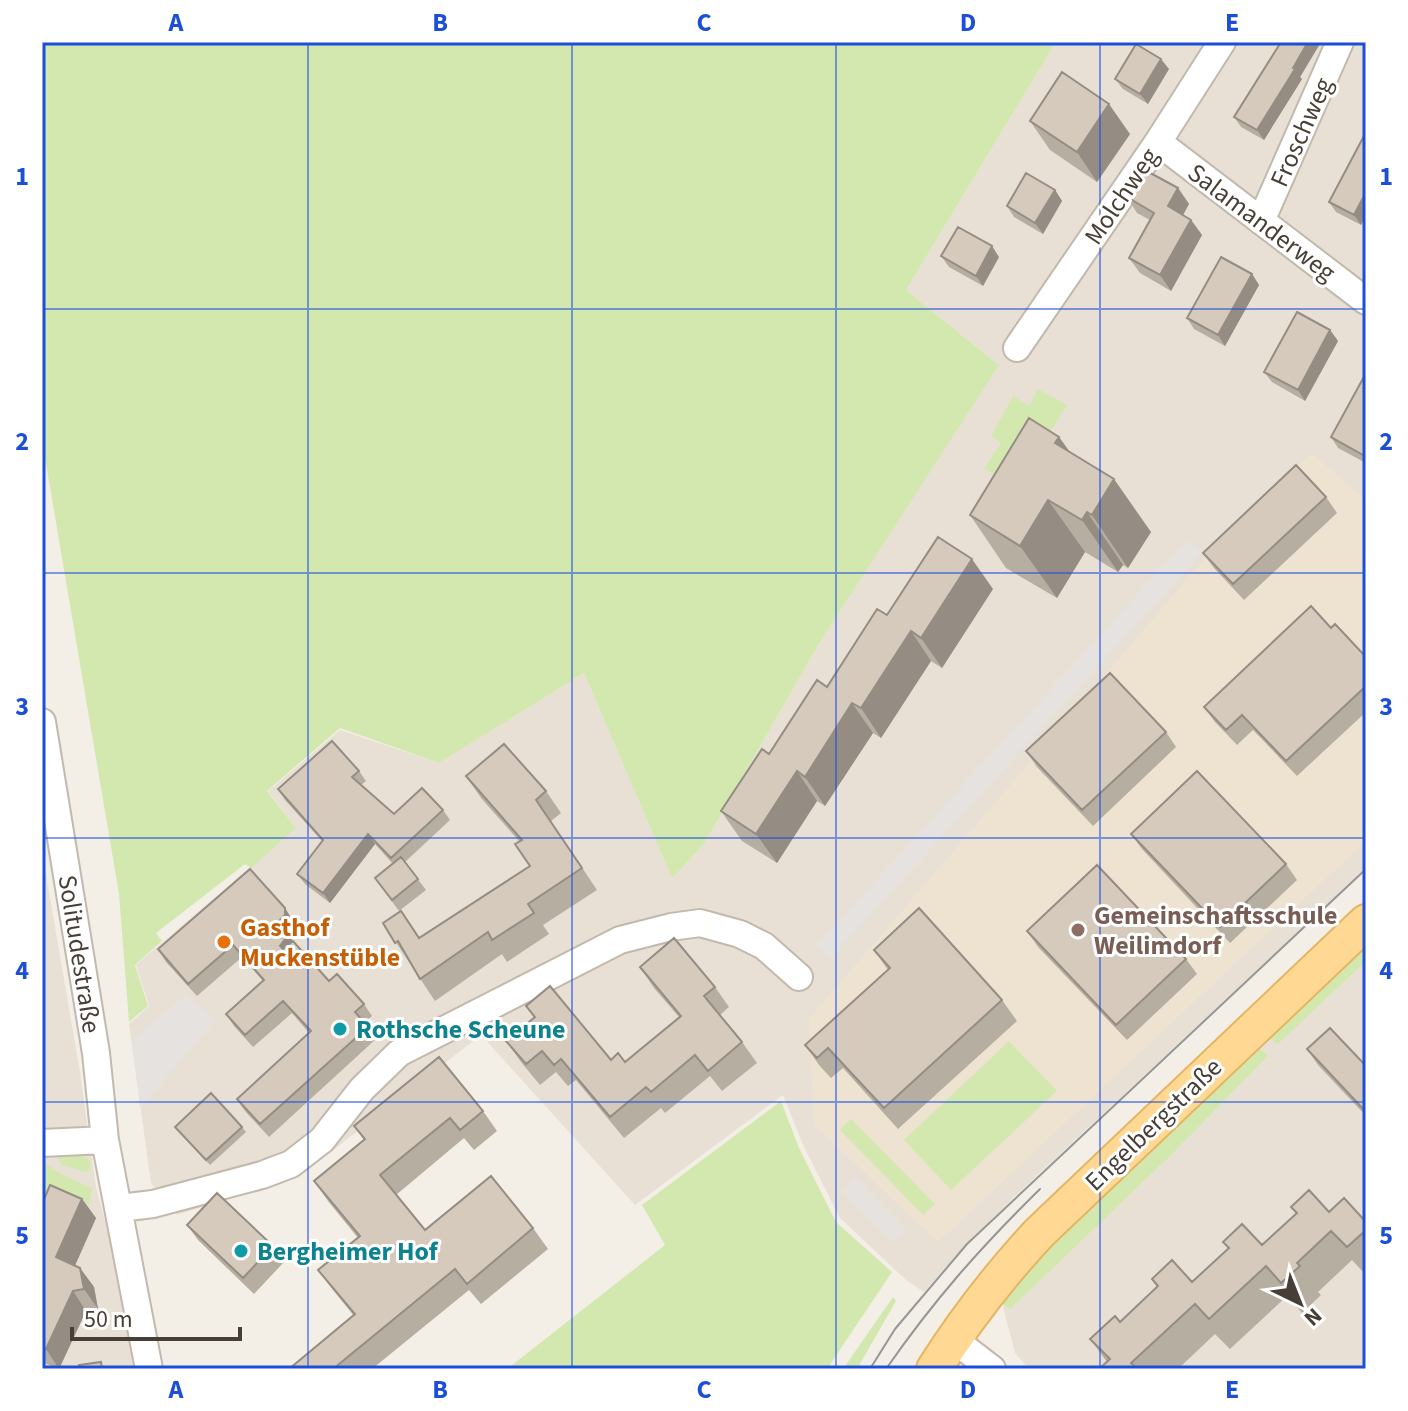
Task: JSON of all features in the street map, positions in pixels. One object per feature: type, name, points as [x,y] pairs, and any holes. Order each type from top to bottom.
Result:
[{"type":"main road","name":"Engelbergstraße","points":[[934,1369],[1006,1270],[1039,1233],[1366,922]]},
{"type":"street","name":"Molchweg","points":[[1017,348],[1158,142],[1222,42]]},
{"type":"street","name":"Froschweg","points":[[1261,221],[1340,42]]},
{"type":"street","name":"Salamanderweg","points":[[1158,142],[1261,221],[1363,289]]},
{"type":"street","name":"Solitudestraße","points":[[42,722],[96,1053],[105,1140],[149,1369]]},
{"type":"street","points":[[120,1208],[153,1204],[262,1175],[291,1164],[322,1140],[362,1089],[399,1053],[620,940],[700,923],[740,934],[764,946],[799,977]]},
{"type":"street","points":[[42,1143],[105,1140]]},
{"type":"street","points":[[953,1339],[992,1369]]},
{"type":"shaded area","points":[[1056,42],[1366,42],[1366,869],[1031,1181],[967,1243],[924,1292],[906,1280],[840,1218],[803,1145],[783,1095],[635,1205],[481,1035],[300,1176],[177,1215],[151,1183],[129,1024],[149,1006],[136,965],[296,828],[268,791],[340,730],[439,763],[584,673],[672,877],[704,844],[820,642],[998,364],[906,290]]},
{"type":"shaded area","name":"Gemeinschaftsschule Weilimdorf","points":[[1312,453],[1366,501],[1366,841],[938,1242],[814,1125],[809,1019],[1203,561]]},
{"type":"shaded area","points":[[1187,540],[1202,553],[830,959],[816,946]]},
{"type":"shaded area","points":[[42,851],[80,1072],[96,1187],[145,1369],[42,1369]]},
{"type":"shaded area","points":[[1366,922],[1366,1369],[1029,1369],[1015,1353],[1003,1307],[1030,1271]]},
{"type":"shaded area","points":[[186,995],[216,1019],[140,1108],[132,1040]]},
{"type":"shaded area","points":[[855,1178],[906,1230],[893,1242],[842,1191]]},
{"type":"green space","points":[[42,42],[1056,42],[906,290],[999,365],[820,642],[704,844],[672,878],[584,673],[439,763],[340,728],[267,791],[296,828],[251,868],[245,864],[156,933],[162,941],[135,965],[148,1006],[129,1022],[119,894],[42,440]]},
{"type":"green space","points":[[1038,389],[1067,405],[1050,432],[1009,482],[984,469],[1001,443],[991,436],[1013,396],[1029,406]]},
{"type":"green space","points":[[1366,939],[1366,961],[1277,1045],[1266,1033]]},
{"type":"green space","points":[[1009,1041],[1057,1091],[951,1190],[904,1140]]},
{"type":"green space","points":[[1255,1044],[1268,1056],[1171,1155],[1010,1309],[999,1302],[1052,1238]]},
{"type":"green space","points":[[781,1101],[799,1148],[836,1222],[892,1272],[827,1369],[507,1369],[665,1245],[642,1205]]},
{"type":"green space","points":[[851,1119],[935,1204],[923,1215],[840,1130]]},
{"type":"green space","points":[[71,1153],[90,1160],[90,1170],[86,1172],[62,1165],[59,1155]]},
{"type":"green space","points":[[42,1162],[92,1188],[88,1209],[42,1213]]},
{"type":"green space","points":[[893,1297],[896,1301],[857,1369],[843,1369]]},
{"type":"building","points":[[1281,42],[1308,42],[1257,130],[1234,117]]},
{"type":"building","points":[[1136,44],[1161,59],[1140,94],[1115,79]]},
{"type":"building","points":[[1062,72],[1109,104],[1077,152],[1030,121]]},
{"type":"building","points":[[1366,132],[1366,192],[1354,215],[1329,202]]},
{"type":"building","points":[[1143,169],[1178,188],[1168,206],[1191,220],[1160,275],[1129,258],[1154,213],[1127,197]]},
{"type":"building","points":[[1026,173],[1055,190],[1035,223],[1007,206]]},
{"type":"building","points":[[958,227],[992,246],[976,276],[941,256]]},
{"type":"building","points":[[1221,257],[1252,274],[1218,335],[1187,318]]},
{"type":"building","points":[[1297,312],[1330,330],[1298,390],[1264,372]]},
{"type":"building","points":[[1366,373],[1366,455],[1365,456],[1331,437]]},
{"type":"building","points":[[1029,418],[1059,437],[1055,443],[1114,479],[1092,515],[1087,512],[1082,520],[1048,500],[1020,546],[970,515]]},
{"type":"building","points":[[1296,465],[1326,497],[1233,584],[1203,553]]},
{"type":"building","points":[[938,537],[972,559],[921,638],[911,631],[861,708],[852,703],[805,777],[797,771],[756,834],[721,811],[762,749],[769,754],[817,680],[827,687],[877,609],[887,615]]},
{"type":"building","points":[[1311,606],[1331,628],[1335,624],[1366,655],[1366,686],[1286,761],[1242,715],[1226,730],[1204,707]]},
{"type":"building","points":[[1110,673],[1166,732],[1082,810],[1026,751]]},
{"type":"building","points":[[332,741],[359,771],[352,777],[394,814],[422,788],[443,810],[391,858],[368,834],[323,893],[297,874],[323,840],[278,789]]},
{"type":"building","points":[[504,744],[546,791],[536,800],[582,868],[528,904],[534,913],[492,940],[488,932],[420,979],[398,941],[395,943],[383,923],[401,911],[419,938],[530,866],[515,844],[522,840],[466,776]]},
{"type":"building","points":[[1197,771],[1286,864],[1220,927],[1131,834]]},
{"type":"building","points":[[401,857],[418,879],[392,900],[375,878]]},
{"type":"building","points":[[1097,865],[1186,959],[1116,1025],[1027,931]]},
{"type":"building","points":[[250,869],[285,908],[285,915],[277,923],[288,935],[280,946],[283,949],[293,941],[329,981],[337,974],[364,1004],[355,1012],[368,1027],[260,1124],[237,1099],[311,1031],[283,1001],[245,1035],[226,1014],[264,980],[233,945],[188,984],[158,949]]},
{"type":"building","points":[[919,908],[1002,1000],[884,1108],[828,1048],[817,1058],[805,1045],[890,968],[874,950]]},
{"type":"building","points":[[674,938],[715,987],[704,996],[742,1042],[708,1071],[695,1055],[651,1092],[646,1087],[610,1117],[561,1059],[554,1065],[542,1051],[526,1064],[506,1041],[535,1017],[526,1006],[550,986],[611,1060],[618,1053],[625,1062],[681,1016],[640,967]]},
{"type":"building","points":[[1330,1028],[1366,1066],[1366,1112],[1307,1049]]},
{"type":"building","points":[[439,1057],[483,1111],[460,1130],[450,1118],[380,1175],[425,1230],[491,1176],[533,1228],[467,1284],[455,1269],[333,1369],[289,1369],[355,1314],[318,1270],[360,1236],[314,1181],[365,1139],[354,1126]]},
{"type":"building","points":[[211,1093],[242,1127],[206,1160],[175,1127]]},
{"type":"building","points":[[50,1185],[82,1199],[56,1257],[80,1268],[84,1289],[73,1291],[46,1349],[42,1348],[42,1204]]},
{"type":"building","points":[[1309,1190],[1329,1212],[1344,1198],[1366,1222],[1366,1230],[1347,1247],[1331,1231],[1281,1283],[1266,1266],[1209,1319],[1195,1304],[1131,1363],[1137,1369],[1099,1369],[1110,1359],[1090,1339],[1115,1316],[1120,1322],[1158,1286],[1152,1279],[1172,1260],[1192,1282],[1229,1248],[1223,1242],[1242,1224],[1262,1245],[1297,1213],[1291,1207]]},
{"type":"building","name":"Bergheimer Hof","points":[[217,1193],[273,1246],[243,1278],[187,1225]]},
{"type":"building","points":[[101,1362],[102,1369],[80,1369],[79,1365]]},
{"type":"tram line","points":[[870,1369],[895,1329],[967,1244],[1366,869]]},
{"type":"tram line","points":[[886,1369],[958,1275],[1040,1189]]},
{"type":"place","name":"Gemeinschaftsschule Weilimdorf","points":[[1078,930]]},
{"type":"place","name":"Gasthof Muckenstüble","points":[[224,942]]},
{"type":"place","name":"Rothsche Scheune","points":[[340,1029]]},
{"type":"place","name":"Bergheimer Hof","points":[[241,1251]]}]
